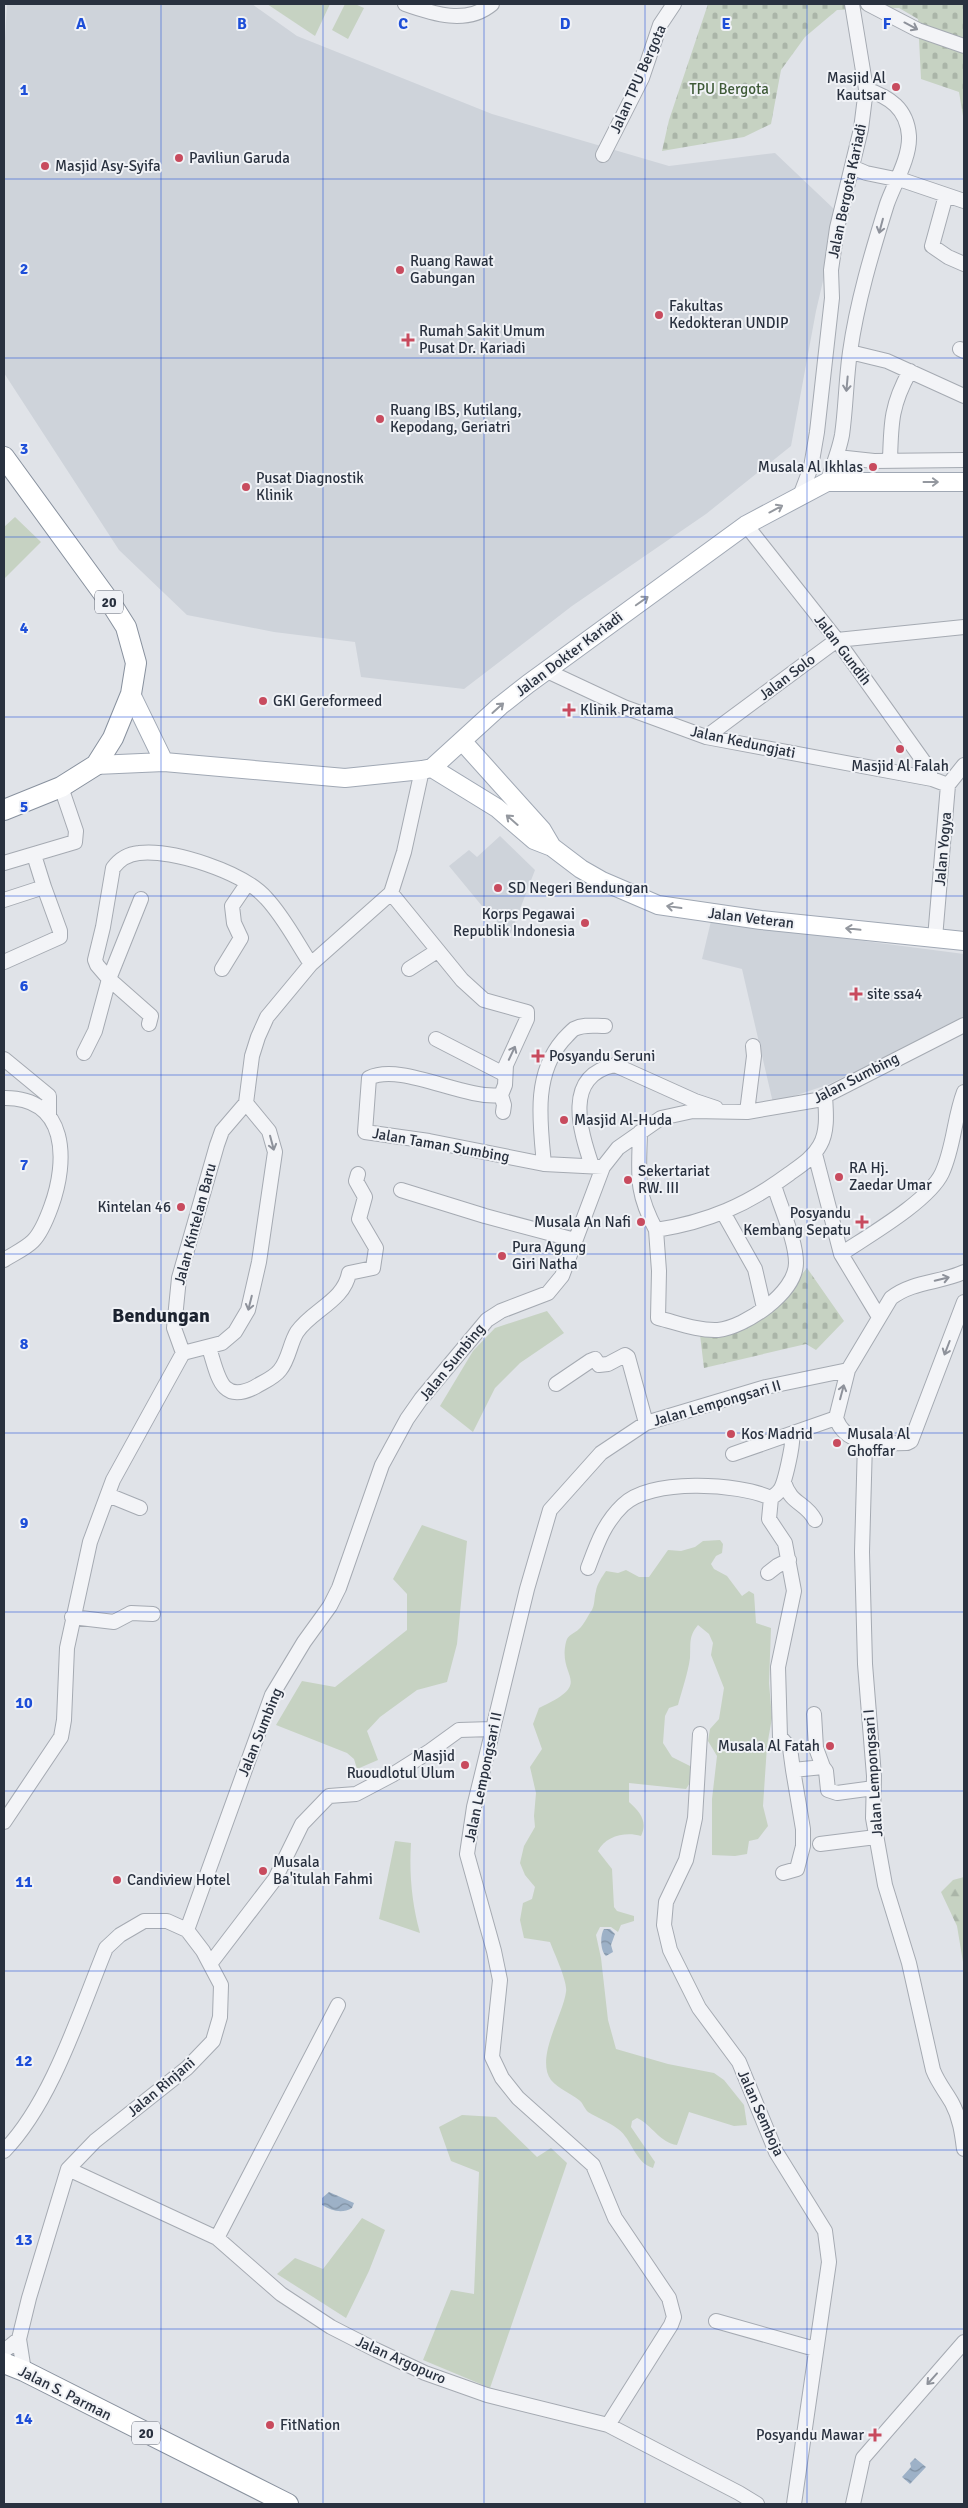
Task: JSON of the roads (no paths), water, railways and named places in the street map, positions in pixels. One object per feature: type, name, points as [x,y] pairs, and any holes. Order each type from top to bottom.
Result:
[{"type":"highway","name":"20","points":[[4,457],[126,627],[136,662],[131,694],[121,722],[96,765],[61,786],[4,810]]},
{"type":"highway","name":"Jalan S. Parman","points":[[4,2363],[24,2371],[288,2504]]},
{"type":"main road","name":"Jalan Dokter Kariadi","points":[[427,769],[462,742],[500,706],[746,525],[800,496],[827,482],[964,482]]},
{"type":"main road","points":[[131,694],[164,762]]},
{"type":"main road","name":"Jalan Veteran","points":[[462,742],[542,830],[552,847]]},
{"type":"main road","points":[[96,765],[164,762],[345,778],[427,769]]},
{"type":"main road","name":"Jalan Veteran","points":[[427,769],[497,808],[534,840],[552,847],[602,881],[658,905],[761,920],[964,941]]},
{"type":"street","points":[[405,4],[442,15],[464,16],[486,9],[492,4]]},
{"type":"street","name":"Jalan TPU Bergota","points":[[603,155],[642,78],[660,26],[674,4]]},
{"type":"street","name":"Jalan Bergota Kariadi","points":[[800,496],[811,467],[817,432],[832,298],[831,270],[837,228],[861,129],[866,89],[852,4]]},
{"type":"street","points":[[868,4],[918,30],[964,46]]},
{"type":"street","points":[[827,482],[837,457],[842,435],[850,352],[859,305],[883,217],[907,150],[909,136],[906,124],[890,98],[866,89]]},
{"type":"street","points":[[852,167],[866,173],[897,180],[964,201]]},
{"type":"street","points":[[946,195],[932,246],[964,264]]},
{"type":"street","points":[[850,352],[874,356],[964,396]]},
{"type":"street","points":[[890,461],[891,418],[898,394],[910,371]]},
{"type":"street","points":[[837,457],[890,461],[964,460]]},
{"type":"street","name":"Jalan Gundih","points":[[746,525],[837,640],[924,762],[932,779]]},
{"type":"street","points":[[837,640],[964,627]]},
{"type":"street","name":"Jalan Solo","points":[[706,737],[837,640]]},
{"type":"street","name":"Jalan Kedungjati","points":[[547,671],[624,707],[706,737],[932,779],[948,785]]},
{"type":"street","points":[[948,785],[964,765]]},
{"type":"street","points":[[4,1822],[61,1737],[64,1720],[67,1648],[72,1617],[90,1542],[113,1480],[183,1353],[209,1348],[222,1343],[235,1332],[248,1310],[258,1262],[274,1152],[268,1131],[246,1103],[252,1056],[258,1036],[268,1017],[311,964],[391,893],[427,769]]},
{"type":"street","name":"Jalan Yogya","points":[[934,938],[948,785]]},
{"type":"street","points":[[4,863],[75,842],[76,831],[61,786]]},
{"type":"street","points":[[149,1024],[151,1016],[109,979],[95,960],[103,927],[113,868],[118,861],[138,853],[173,855],[222,871],[247,884],[265,896],[274,907],[311,964]]},
{"type":"street","points":[[4,962],[60,937],[60,931],[34,854]]},
{"type":"street","points":[[222,969],[241,938],[234,923],[232,906],[247,884]]},
{"type":"street","points":[[4,900],[44,887]]},
{"type":"street","points":[[391,893],[462,980],[484,1000],[527,1012],[527,1019],[504,1074],[504,1085],[501,1095],[504,1105],[503,1112]]},
{"type":"street","points":[[84,1053],[100,1017],[109,979],[141,899]]},
{"type":"street","points":[[408,969],[438,951]]},
{"type":"street","name":"Jalan Sumbing","points":[[187,1930],[272,1695],[333,1600],[376,1477],[407,1419],[487,1320],[501,1311],[548,1293],[562,1276],[598,1167],[618,1148],[661,1118],[679,1113],[740,1113],[806,1103],[825,1096],[964,1025]]},
{"type":"street","points":[[544,1164],[539,1119],[547,1064],[555,1050],[572,1030],[584,1026],[605,1026]]},
{"type":"street","points":[[436,1039],[504,1074]]},
{"type":"street","points":[[598,1167],[584,1143],[579,1098],[584,1082],[595,1072],[603,1067],[614,1065],[695,1101],[740,1113],[754,1056],[753,1046]]},
{"type":"street","points":[[4,1059],[49,1096],[49,1115],[61,1146],[59,1186],[46,1219],[33,1241],[4,1260]]},
{"type":"street","name":"Jalan Taman Sumbing","points":[[501,1095],[492,1096],[449,1088],[390,1073],[378,1074],[369,1078],[365,1132],[429,1141],[544,1164],[598,1167]]},
{"type":"street","points":[[841,1254],[919,1200],[941,1175],[951,1150],[964,1092]]},
{"type":"street","points":[[656,1230],[685,1225],[724,1214],[774,1186],[814,1154],[825,1135],[825,1096]]},
{"type":"street","points":[[4,1098],[31,1101],[49,1115]]},
{"type":"street","name":"Jalan Kintelan Baru","points":[[183,1353],[174,1328],[179,1278],[222,1131],[246,1103]]},
{"type":"street","points":[[640,1132],[638,1186],[640,1198],[656,1230],[659,1271],[658,1318],[701,1329],[719,1330],[738,1325],[764,1308],[780,1294],[795,1272],[796,1264],[774,1186]]},
{"type":"street","points":[[814,1154],[841,1254],[879,1317]]},
{"type":"street","points":[[209,1348],[220,1380],[227,1390],[233,1393],[243,1393],[280,1371],[297,1332],[342,1291],[347,1284],[349,1273],[373,1268],[376,1248],[359,1219],[365,1196],[356,1181],[358,1174]]},
{"type":"street","points":[[401,1190],[485,1216],[575,1240]]},
{"type":"street","points":[[724,1214],[755,1269],[764,1308]]},
{"type":"street","points":[[964,1272],[901,1290],[891,1298],[848,1370],[836,1418],[838,1424],[857,1440],[866,1442],[907,1443],[914,1438],[964,1302]]},
{"type":"street","points":[[556,1384],[595,1359],[599,1365],[608,1364],[625,1355],[628,1357],[646,1423]]},
{"type":"street","name":"Jalan Lempongsari II","points":[[608,2425],[671,2325],[673,2307],[645,2259],[615,2218],[593,2165],[518,2098],[502,2078],[492,2057],[500,1980],[494,1951],[467,1854],[474,1807],[527,1589],[550,1510],[601,1453],[646,1423],[766,1387],[848,1370]]},
{"type":"street","points":[[733,1454],[836,1418]]},
{"type":"street","points":[[783,1873],[797,1869],[803,1846],[803,1829],[790,1748],[780,1737],[778,1667],[794,1591],[785,1542],[769,1519],[771,1498],[780,1491],[784,1482],[786,1466],[793,1446],[792,1434]]},
{"type":"street","name":"Jalan Lempongsari I","points":[[866,1442],[862,1552],[865,1664],[874,1788],[873,1818],[885,1885],[909,1963],[933,2070],[939,2084],[951,2101],[963,2133],[964,2149]]},
{"type":"street","points":[[784,1482],[790,1496],[805,1508],[815,1520]]},
{"type":"street","points":[[588,1568],[602,1530],[624,1503],[655,1490],[710,1485],[762,1494],[771,1498]]},
{"type":"street","points":[[108,1495],[140,1508]]},
{"type":"street","points":[[768,1573],[788,1560]]},
{"type":"street","points":[[72,1617],[114,1622],[131,1613],[153,1614]]},
{"type":"street","points":[[814,1714],[817,1767]]},
{"type":"street","points":[[210,1964],[274,1879],[302,1824],[324,1800],[329,1796],[356,1794],[372,1783],[392,1775],[459,1730],[492,1729]]},
{"type":"street","name":"Jalan Semboja","points":[[700,1734],[698,1790],[694,1826],[686,1860],[666,1902],[664,1925],[670,1950],[699,2008],[738,2062],[776,2152],[825,2231],[829,2262],[794,2504]]},
{"type":"street","points":[[793,1770],[817,1767],[826,1771],[828,1790],[832,1792],[874,1788]]},
{"type":"street","points":[[820,1844],[876,1837]]},
{"type":"street","points":[[4,2151],[15,2140],[37,2106],[61,2056],[106,1948],[120,1935],[144,1921],[167,1921],[187,1930]]},
{"type":"street","name":"Jalan Rinjani","points":[[24,2371],[19,2339],[29,2298],[68,2169],[95,2141],[187,2068],[213,2041],[220,2017],[221,1985],[210,1964],[187,1930]]},
{"type":"street","points":[[216,2238],[338,2005]]},
{"type":"street","name":"Jalan Argopuro","points":[[68,2169],[216,2238],[281,2294],[331,2327],[376,2350],[425,2373],[487,2395],[608,2425],[757,2504]]},
{"type":"street","points":[[716,2321],[815,2349]]},
{"type":"street","points":[[4,2351],[19,2339]]},
{"type":"street","points":[[853,2504],[863,2458],[964,2342]]},
{"type":"water","points":[[604,1929],[610,1929],[615,1934],[611,1945],[613,1952],[606,1956],[601,1942]]},
{"type":"water","points":[[329,2192],[354,2203],[352,2208],[337,2211],[322,2205],[322,2198]]},
{"type":"water","points":[[915,2458],[926,2467],[910,2484],[902,2477],[911,2467],[910,2463]]},
{"type":"place","name":"Masjid Al Kautsar","points":[[896,87]]},
{"type":"place","name":"Paviliun Garuda","points":[[179,158]]},
{"type":"place","name":"Masjid Asy-Syifa","points":[[45,166]]},
{"type":"place","name":"Ruang Rawat Gabungan","points":[[400,270]]},
{"type":"place","name":"Fakultas Kedokteran UNDIP","points":[[659,315]]},
{"type":"place","name":"Rumah Sakit Umum Pusat Dr. Kariadi","points":[[408,340]]},
{"type":"place","name":"Ruang IBS, Kutilang, Kepodang, Geriatri","points":[[380,419]]},
{"type":"place","name":"Musala Al Ikhlas","points":[[873,467]]},
{"type":"place","name":"Pusat Diagnostik Klinik","points":[[246,487]]},
{"type":"place","name":"GKI Gereformeed","points":[[263,701]]},
{"type":"place","name":"Klinik Pratama","points":[[569,710]]},
{"type":"place","name":"Masjid Al Falah","points":[[900,749]]},
{"type":"place","name":"SD Negeri Bendungan","points":[[498,888]]},
{"type":"place","name":"Korps Pegawai Republik Indonesia","points":[[585,923]]},
{"type":"place","name":"site ssa4","points":[[856,994]]},
{"type":"place","name":"Posyandu Seruni","points":[[538,1056]]},
{"type":"place","name":"Masjid Al-Huda","points":[[564,1120]]},
{"type":"place","name":"RA Hj. Zaedar Umar","points":[[839,1177]]},
{"type":"place","name":"Sekertariat RW. III","points":[[628,1180]]},
{"type":"place","name":"Kintelan 46","points":[[181,1207]]},
{"type":"place","name":"Musala An Nafi","points":[[641,1222]]},
{"type":"place","name":"Posyandu Kembang Sepatu","points":[[862,1222]]},
{"type":"place","name":"Pura Agung Giri Natha","points":[[502,1256]]},
{"type":"place","name":"Kos Madrid","points":[[731,1434]]},
{"type":"place","name":"Musala Al Ghoffar","points":[[837,1443]]},
{"type":"place","name":"Musala Al Fatah","points":[[830,1746]]},
{"type":"place","name":"Masjid Ruoudlotul Ulum","points":[[465,1765]]},
{"type":"place","name":"Musala Ba'itulah Fahmi","points":[[263,1871]]},
{"type":"place","name":"Candiview Hotel","points":[[117,1880]]},
{"type":"place","name":"FitNation","points":[[270,2425]]},
{"type":"place","name":"Posyandu Mawar","points":[[875,2435]]},
{"type":"district","name":"Bendungan","points":[[161,1315]]},
{"type":"park label","name":"TPU Bergota","points":[[729,89]]}]
